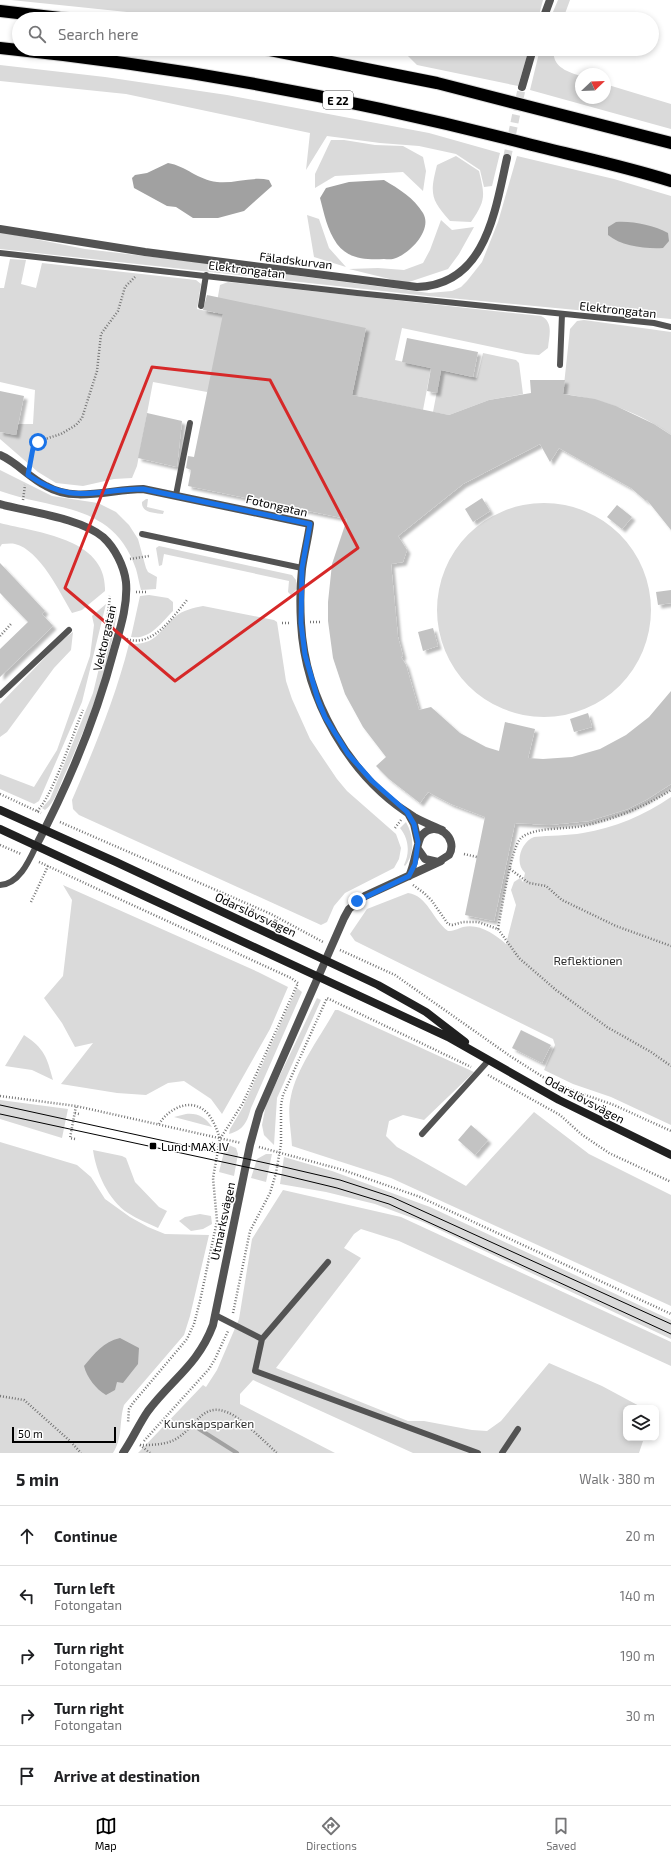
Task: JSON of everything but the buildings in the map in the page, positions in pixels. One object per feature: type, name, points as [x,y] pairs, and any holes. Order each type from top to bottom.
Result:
[{"type":"highway","points":[[0,11],[12,12]]},
{"type":"highway","name":"E 22","points":[[0,48],[12,49]]},
{"type":"highway","name":"E 22","points":[[76,56],[180,71],[314,95],[426,118],[671,181]]},
{"type":"highway","points":[[300,56],[437,83],[671,143]]},
{"type":"main road","name":"Odarslövsvägen","points":[[0,810],[116,862],[378,985],[426,1012],[489,1060]]},
{"type":"main road","name":"Odarslövsvägen","points":[[0,829],[448,1037],[559,1100],[671,1155]]},
{"type":"street","points":[[546,12],[550,0]]},
{"type":"street","points":[[522,87],[531,56]]},
{"type":"street","name":"Fäladskurvan","points":[[0,229],[160,254],[417,288],[432,287],[463,272],[477,254],[490,225],[507,158]]},
{"type":"street","name":"Fotongatan","points":[[0,455],[47,487],[66,493],[100,493],[124,489],[143,489],[310,524],[302,568],[302,636],[309,671],[325,717],[348,754],[372,781],[407,812],[442,830]]},
{"type":"street","name":"Vektorgatan","points":[[0,504],[68,521],[91,529],[104,538],[114,550],[125,574],[126,592],[122,615],[106,680],[82,749],[36,846]]},
{"type":"street","name":"Fotongatan","points":[[407,812],[414,824],[418,845],[415,864],[409,876]]},
{"type":"street","points":[[318,976],[349,909],[357,901],[441,861],[449,855],[452,846],[449,837],[442,830],[429,830],[421,836],[418,845],[425,860],[431,862],[441,861]]},
{"type":"street","name":"Utmarksvägen","points":[[123,1453],[148,1411],[191,1365],[202,1350],[208,1338],[215,1315],[250,1144],[264,1099],[318,976]]},
{"type":"lane","name":"Elektrongatan","points":[[0,253],[654,323],[671,327]]},
{"type":"lane","points":[[201,306],[206,275]]},
{"type":"lane","name":"Elektrongatan","points":[[560,365],[562,314]]},
{"type":"lane","points":[[176,495],[190,422]]},
{"type":"lane","points":[[142,534],[302,568]]},
{"type":"lane","points":[[0,695],[69,630]]},
{"type":"lane","points":[[0,886],[12,881],[30,858],[36,846]]},
{"type":"lane","points":[[422,1134],[481,1072],[489,1060]]},
{"type":"lane","points":[[328,1262],[262,1339],[254,1371],[478,1453]]},
{"type":"lane","points":[[215,1315],[262,1339]]},
{"type":"lane","points":[[502,1453],[518,1429]]},
{"type":"path","points":[[22,500],[34,445],[42,440],[61,434],[76,425],[82,418],[96,371],[101,334],[118,311],[125,287],[142,268]]},
{"type":"path","points":[[15,498],[30,502]]},
{"type":"path","points":[[126,554],[130,564]]},
{"type":"path","points":[[128,559],[149,556]]},
{"type":"path","points":[[135,586],[135,598]]},
{"type":"path","points":[[136,592],[148,592]]},
{"type":"path","points":[[98,665],[107,623],[110,596]]},
{"type":"path","points":[[127,639],[141,642],[152,638],[178,612],[187,600]]},
{"type":"path","points":[[0,636],[11,624]]},
{"type":"path","points":[[125,647],[129,632]]},
{"type":"path","points":[[36,811],[42,805],[58,771],[85,704]]},
{"type":"path","points":[[498,929],[514,850],[521,838],[540,830],[585,826],[609,820],[650,803],[671,790]]},
{"type":"path","points":[[0,794],[271,914],[306,934],[395,974],[477,1033],[544,1077],[571,1090],[614,1105],[671,1131]]},
{"type":"path","points":[[61,822],[63,815]]},
{"type":"path","points":[[0,845],[285,975],[298,983],[243,1103],[220,1139],[213,1178],[217,1221],[194,1324],[187,1339],[132,1403],[127,1417],[128,1433],[132,1440]]},
{"type":"path","points":[[464,854],[477,857]]},
{"type":"path","points":[[31,902],[48,866]]},
{"type":"path","points":[[510,869],[529,882],[546,886],[562,900],[616,926],[671,946]]},
{"type":"path","points":[[413,886],[424,893],[432,901],[448,924],[452,925],[463,922],[478,922],[498,929],[519,958],[556,990],[608,1028],[651,1052],[671,1066]]},
{"type":"path","points":[[280,1152],[281,1105],[283,1095],[327,998],[481,1072],[560,1115],[581,1134],[609,1153],[671,1182]]},
{"type":"path","points":[[0,1096],[76,1106],[220,1139],[250,1144],[343,1170],[420,1197],[671,1314]]},
{"type":"path","points":[[74,1138],[70,1138],[76,1106]]},
{"type":"path","points":[[159,1124],[164,1116],[174,1108],[194,1106],[208,1115],[220,1139]]},
{"type":"path","points":[[75,1113],[79,1114]]},
{"type":"path","points":[[212,1143],[219,1144]]},
{"type":"path","points":[[0,1396],[24,1400],[70,1441],[81,1453]]},
{"type":"path","points":[[150,1453],[140,1445],[158,1444],[175,1440],[205,1412],[218,1410],[234,1416],[278,1453]]},
{"type":"highlighted area","points":[[152,367],[270,380],[358,548],[175,681],[65,588]]},
{"type":"green space","points":[[11,0],[543,0],[540,12],[127,12]]},
{"type":"green space","points":[[558,0],[570,0],[566,12],[553,12]]},
{"type":"green space","points":[[408,56],[527,56],[518,86],[417,65]]},
{"type":"green space","points":[[538,56],[554,56],[555,60],[561,67],[575,74],[575,102],[530,90]]},
{"type":"green space","points":[[0,65],[105,77],[227,95],[429,133],[500,153],[492,186],[484,187],[480,170],[456,154],[419,146],[380,143],[327,136],[306,170],[310,133],[126,94],[0,81]]},
{"type":"green space","points":[[611,86],[671,104],[671,129],[581,104],[611,104]]},
{"type":"green space","points":[[331,140],[344,140],[375,145],[403,146],[423,157],[426,171],[423,191],[403,172],[335,176],[315,188],[315,174]]},
{"type":"green space","points":[[456,156],[479,171],[481,179],[483,192],[482,203],[471,222],[450,221],[435,201],[433,195],[433,182],[437,165]]},
{"type":"green space","points":[[517,156],[614,179],[671,196],[671,319],[428,296],[0,249],[0,232],[85,249],[265,270],[299,276],[429,293],[452,291],[461,287],[482,262],[498,222]]},
{"type":"green space","points":[[307,215],[319,219],[329,248],[346,267],[314,257]]},
{"type":"green space","points":[[441,220],[452,230],[474,227],[459,254],[448,269],[406,283],[349,269],[378,268],[404,270],[423,263],[430,250]]},
{"type":"green space","points":[[10,259],[26,260],[21,284],[36,288],[42,263],[196,280],[201,284],[197,309],[215,313],[220,285],[228,282],[541,316],[548,322],[550,330],[548,348],[539,355],[526,354],[402,328],[395,360],[431,368],[423,410],[352,395],[366,328],[207,392],[153,382],[137,466],[132,478],[114,479],[83,486],[56,483],[38,472],[0,439],[0,432],[16,435],[18,424],[33,424],[35,390],[0,382],[0,288],[4,288]]},
{"type":"green space","points":[[584,320],[671,332],[671,435],[633,413],[620,408],[592,399],[563,394],[570,329],[577,321]]},
{"type":"green space","points":[[483,353],[516,360],[519,363],[523,394],[489,400],[449,415],[433,412],[441,370],[477,378]]},
{"type":"green space","points":[[0,470],[52,496],[98,503],[116,512],[129,525],[138,539],[148,572],[157,577],[156,589],[141,590],[136,569],[126,547],[113,531],[97,520],[80,512],[0,491]]},
{"type":"green space","points":[[148,499],[147,507],[164,511],[163,514],[153,513],[146,510],[142,506],[142,502]]},
{"type":"green space","points":[[544,503],[575,508],[594,516],[612,528],[626,542],[638,560],[646,579],[651,610],[646,641],[638,660],[626,678],[612,692],[594,704],[575,712],[544,717],[513,712],[494,704],[476,692],[462,678],[450,660],[442,641],[437,610],[442,579],[450,560],[462,542],[476,528],[494,516],[513,508]]},
{"type":"green space","points":[[0,523],[50,535],[68,541],[83,549],[95,559],[103,573],[105,591],[82,610],[72,613],[48,573],[33,554],[15,544],[2,544],[0,547]]},
{"type":"green space","points":[[159,546],[292,575],[296,580],[297,589],[291,595],[288,592],[289,581],[164,554],[162,565],[159,566],[156,548]]},
{"type":"green space","points":[[149,595],[168,598],[173,602],[173,611],[155,630],[144,636],[131,637],[140,596]]},
{"type":"green space","points":[[106,604],[82,702],[39,801],[34,804],[0,789],[0,774],[34,787],[57,750],[90,656],[94,625],[92,616]]},
{"type":"green space","points":[[114,606],[117,609],[110,652],[90,715],[56,794],[45,810],[42,808],[50,799],[93,693]]},
{"type":"green space","points":[[203,606],[274,620],[277,622],[286,681],[292,699],[310,739],[347,791],[396,834],[401,848],[399,859],[394,868],[345,893],[334,906],[327,922],[321,925],[79,815],[73,809],[72,800],[111,704],[129,644],[138,644],[151,640],[181,613]]},
{"type":"green space","points":[[73,632],[71,650],[54,668],[7,732],[0,737],[0,704],[61,641]]},
{"type":"green space","name":"Reflektionen","points":[[671,797],[671,1125],[611,1097],[573,1084],[544,1070],[555,1045],[553,1039],[355,941],[350,934],[367,909],[408,893],[415,895],[425,903],[448,931],[469,926],[481,928],[492,933],[506,944],[516,905],[511,890],[514,882],[520,878],[523,882],[525,873],[520,864],[520,853],[529,840],[534,837],[577,834],[606,828],[651,810]]},
{"type":"green space","points":[[406,822],[411,833],[412,850],[405,866],[408,846],[400,828]]},
{"type":"green space","points":[[63,885],[258,972],[288,987],[270,1029],[222,1114],[211,1099],[184,1081],[168,1083],[146,1095],[117,1093],[61,1084],[93,1043],[75,1047],[62,1023],[44,998],[63,976],[72,900]]},
{"type":"green space","points":[[297,988],[302,992],[248,1117],[241,1128],[229,1134],[230,1129],[243,1107]]},
{"type":"green space","points":[[317,998],[321,1000],[277,1098],[274,1145],[264,1135],[262,1125],[266,1104]]},
{"type":"green space","points":[[335,1010],[338,1010],[474,1072],[424,1120],[403,1115],[389,1121],[386,1136],[397,1147],[466,1186],[534,1112],[589,1154],[671,1195],[671,1306],[391,1178],[292,1146],[289,1109],[294,1085],[310,1052]]},
{"type":"green space","points":[[24,1035],[36,1044],[44,1054],[53,1080],[32,1070],[5,1066]]},
{"type":"green space","points":[[0,1100],[68,1109],[62,1138],[0,1119]]},
{"type":"green space","points":[[186,1114],[201,1116],[212,1127],[174,1117]]},
{"type":"green space","points":[[0,1142],[77,1165],[91,1177],[105,1199],[130,1217],[148,1227],[165,1234],[209,1235],[190,1316],[184,1335],[124,1405],[120,1435],[113,1453],[0,1453]]},
{"type":"green space","points":[[226,1144],[236,1148],[238,1154],[234,1176],[219,1172]]},
{"type":"green space","points":[[93,1150],[126,1158],[135,1182],[159,1207],[167,1211],[158,1228],[128,1213],[115,1201],[104,1185],[100,1176]]},
{"type":"green space","points":[[266,1154],[272,1154],[266,1182],[251,1178],[257,1159]]},
{"type":"green space","points":[[284,1157],[332,1171],[430,1207],[671,1320],[671,1339],[423,1222],[375,1204],[326,1192],[280,1184]]},
{"type":"green space","name":"Kunskapsparken","points":[[283,1190],[401,1217],[671,1342],[671,1366],[399,1241],[361,1229],[354,1234],[344,1248],[361,1258],[276,1368],[408,1421],[424,1421],[472,1430],[487,1431],[501,1421],[549,1363],[602,1386],[637,1405],[623,1405],[623,1441],[643,1441],[639,1453],[413,1453],[253,1380],[240,1394],[240,1404],[335,1453],[138,1453],[203,1385],[206,1387],[217,1370],[239,1319],[252,1239]]},
{"type":"green space","points":[[200,1214],[211,1216],[212,1224],[203,1229],[191,1231],[179,1221],[185,1217]]},
{"type":"shaded area","points":[[168,163],[181,167],[210,181],[230,182],[263,179],[269,180],[272,186],[244,211],[218,218],[193,218],[176,207],[167,206],[134,188],[132,178],[135,175],[147,173]]},
{"type":"shaded area","points":[[384,180],[406,194],[423,213],[425,226],[423,233],[408,251],[394,259],[364,259],[352,256],[341,249],[334,239],[326,221],[320,198],[326,188],[349,182]]},
{"type":"shaded area","points":[[616,222],[643,224],[656,228],[668,233],[669,241],[663,248],[641,247],[620,242],[608,235],[608,227]]},
{"type":"shaded area","points":[[120,1338],[139,1348],[138,1364],[123,1383],[117,1382],[115,1390],[106,1395],[92,1383],[84,1366],[104,1345]]},
{"type":"waterway","points":[[199,1429],[237,1453]]},
{"type":"tunnel","points":[[507,158],[522,87]]},
{"type":"tram line","points":[[0,1105],[340,1180],[392,1197],[671,1324]]},
{"type":"tram line","points":[[0,1114],[283,1175],[337,1188],[389,1204],[671,1334]]},
{"type":"place","name":"Lund MAX IV","points":[[153,1146]]},
{"type":"route","points":[[38,442],[33,448],[28,475],[52,490],[79,494],[100,493],[124,489],[156,490],[310,524],[302,568],[301,623],[305,655],[318,700],[325,717],[348,754],[387,796],[407,812],[417,832],[418,849],[415,864],[409,876],[357,901]]}]
